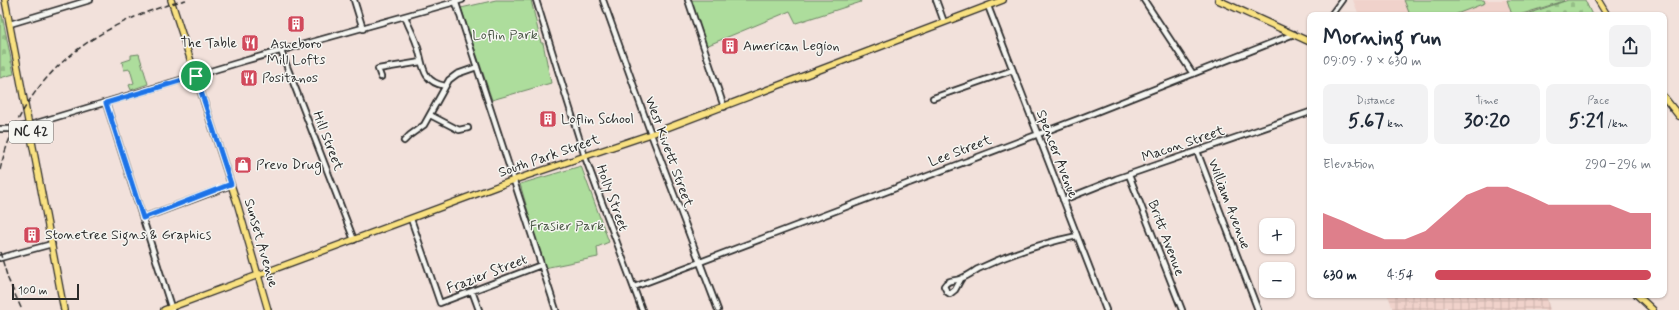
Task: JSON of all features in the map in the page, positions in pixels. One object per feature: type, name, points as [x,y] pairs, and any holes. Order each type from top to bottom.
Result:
[{"type":"main road","name":"NC 42","points":[[5,0],[64,310]]},
{"type":"main road","name":"Sunset Avenue","points":[[171,0],[231,184],[259,275],[268,310]]},
{"type":"main road","name":"South Park Street","points":[[164,310],[172,309],[514,180],[651,134],[1003,0]]},
{"type":"main road","points":[[1218,0],[1307,40]]},
{"type":"main road","points":[[1598,0],[1606,12]]},
{"type":"main road","points":[[1667,101],[1679,116]]},
{"type":"main road","points":[[1641,298],[1653,310]]},
{"type":"street","points":[[10,24],[90,0]]},
{"type":"street","points":[[354,0],[363,28]]},
{"type":"street","points":[[0,129],[13,129],[30,126],[281,51],[462,0]]},
{"type":"street","name":"Holly Street","points":[[536,0],[585,157],[642,310]]},
{"type":"street","name":"West Kivett Street","points":[[603,0],[651,134],[718,310]]},
{"type":"street","points":[[688,0],[724,106]]},
{"type":"street","points":[[936,0],[944,22]]},
{"type":"street","points":[[1144,0],[1193,74]]},
{"type":"street","points":[[1333,12],[1342,0]]},
{"type":"street","points":[[456,1],[556,310]]},
{"type":"street","name":"Spencer Avenue","points":[[988,6],[1106,310]]},
{"type":"street","points":[[405,16],[418,47],[421,62],[428,78],[440,85],[445,86]]},
{"type":"street","name":"Lee Street","points":[[634,288],[1038,134],[1294,34]]},
{"type":"street","name":"Hill Street","points":[[281,51],[354,240]]},
{"type":"street","points":[[380,77],[378,69],[421,62]]},
{"type":"street","points":[[404,141],[424,125],[449,80],[458,74],[477,67]]},
{"type":"street","points":[[933,98],[1013,70]]},
{"type":"street","points":[[106,103],[172,309]]},
{"type":"street","name":"Macon Street","points":[[1063,200],[1307,113]]},
{"type":"street","points":[[430,115],[459,130],[468,128]]},
{"type":"street","name":"William Avenue","points":[[1197,151],[1258,310]]},
{"type":"street","name":"Britt Avenue","points":[[1130,175],[1182,310]]},
{"type":"street","points":[[143,218],[231,184]]},
{"type":"street","name":"Frazier Street","points":[[411,219],[440,303],[541,264]]},
{"type":"street","points":[[961,279],[998,260],[1054,240],[1077,236]]},
{"type":"street","points":[[0,258],[52,244]]},
{"type":"street","points":[[472,291],[479,310]]},
{"type":"shaded area","points":[[1353,0],[1568,0],[1533,12],[1358,12]]},
{"type":"shaded area","points":[[1389,298],[1547,298],[1550,310],[1447,310],[1447,307],[1436,310],[1393,310]]},
{"type":"green space","name":"Loflin Park","points":[[496,0],[531,0],[541,43],[543,43],[551,83],[492,100],[461,8]]},
{"type":"green space","points":[[691,0],[860,0],[861,2],[796,23],[790,11],[706,46]]},
{"type":"green space","points":[[1404,0],[1484,0],[1485,3],[1462,12],[1409,12]]},
{"type":"green space","points":[[1507,0],[1564,1],[1529,12],[1511,12]]},
{"type":"green space","points":[[1568,0],[1585,0],[1591,12],[1533,12]]},
{"type":"green space","points":[[0,15],[2,15],[14,74],[0,78]]},
{"type":"green space","points":[[139,54],[148,84],[131,90],[129,85],[134,83],[130,69],[124,70],[122,62],[131,59],[131,55]]},
{"type":"green space","name":"Frasier Park","points":[[581,166],[609,242],[597,247],[598,257],[544,268],[520,184]]},
{"type":"railway","points":[[0,170],[11,136],[26,107],[45,81],[67,58],[93,39],[122,23],[153,10],[186,0]]},
{"type":"railway","points":[[0,252],[8,279],[22,310]]},
{"type":"place","name":"Asheboro Mill Lofts","points":[[296,24]]},
{"type":"place","name":"The Table","points":[[250,43]]},
{"type":"place","name":"American Legion","points":[[730,46]]},
{"type":"place","name":"Positanos","points":[[249,78]]},
{"type":"place","name":"Loflin School","points":[[548,119]]},
{"type":"place","name":"Prevo Drug","points":[[243,165]]},
{"type":"place","name":"Stonetree Signs & Graphics","points":[[32,235]]},
{"type":"route","points":[[196,76],[231,184],[143,218],[106,103],[196,76]]}]
